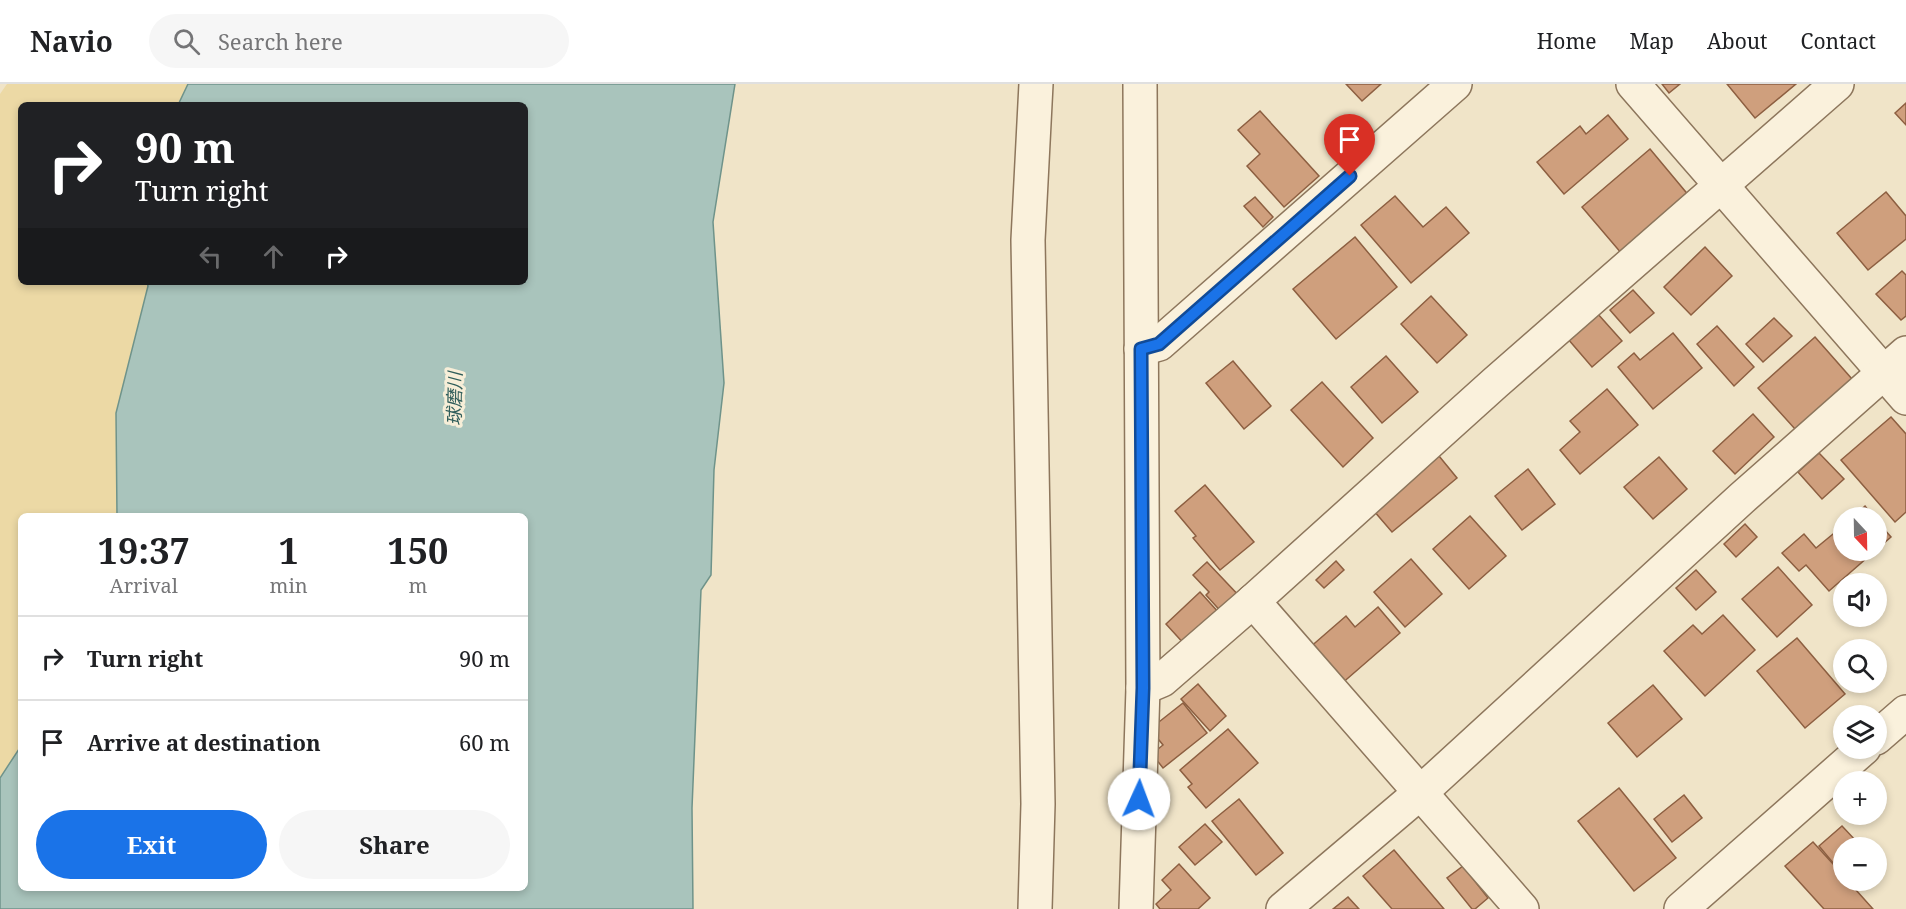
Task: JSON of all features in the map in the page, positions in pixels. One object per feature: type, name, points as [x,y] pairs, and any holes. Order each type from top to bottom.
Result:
[{"type":"street","points":[[1035,909],[1038,804],[1028,240],[1036,84]]},
{"type":"street","points":[[1136,909],[1143,688],[1140,84]]},
{"type":"street","points":[[1141,349],[1159,344],[1455,84]]},
{"type":"street","points":[[1633,84],[1720,184],[1895,363],[1906,398]]},
{"type":"street","points":[[1143,688],[1162,680],[1253,601],[1495,383],[1837,84]]},
{"type":"street","points":[[1283,909],[1420,792],[1742,498],[1895,363]]},
{"type":"street","points":[[1253,601],[1522,909]]},
{"type":"street","points":[[1887,728],[1906,712]]},
{"type":"street","points":[[1681,909],[1851,759]]},
{"type":"sand","points":[[7,84],[188,84],[179,102],[18,102],[18,285],[148,286],[116,413],[117,513],[18,513],[18,751],[0,778],[0,94]]},
{"type":"water","name":"球磨川","points":[[188,84],[735,84],[713,222],[724,383],[714,470],[711,575],[701,590],[692,808],[693,909],[0,909],[0,778],[18,751],[18,891],[528,891],[528,513],[117,513],[116,413],[148,285],[528,285],[528,102],[179,102]]},
{"type":"building","points":[[1346,84],[1381,84],[1362,101]]},
{"type":"building","points":[[1662,84],[1680,84],[1669,93]]},
{"type":"building","points":[[1727,84],[1796,84],[1755,118]]},
{"type":"building","points":[[1906,103],[1906,125],[1895,113]]},
{"type":"building","points":[[1260,111],[1319,176],[1284,207],[1247,166],[1260,154],[1238,130]]},
{"type":"building","points":[[1608,115],[1628,139],[1564,194],[1537,162],[1580,126],[1586,134]]},
{"type":"building","points":[[1650,149],[1690,197],[1622,254],[1582,207]]},
{"type":"building","points":[[1886,192],[1906,216],[1906,239],[1868,270],[1837,233]]},
{"type":"building","points":[[1395,196],[1423,227],[1446,207],[1469,233],[1411,283],[1361,225]]},
{"type":"building","points":[[1255,197],[1273,217],[1263,227],[1244,206]]},
{"type":"building","points":[[1355,237],[1397,287],[1336,339],[1293,289]]},
{"type":"building","points":[[1705,247],[1732,276],[1691,315],[1664,287]]},
{"type":"building","points":[[1902,271],[1906,275],[1906,316],[1901,320],[1876,294]]},
{"type":"building","points":[[1633,290],[1654,313],[1630,333],[1610,310]]},
{"type":"building","points":[[1431,296],[1467,335],[1437,363],[1401,324]]},
{"type":"building","points":[[1597,313],[1622,341],[1592,367],[1568,339]]},
{"type":"building","points":[[1774,318],[1792,336],[1763,362],[1746,344]]},
{"type":"building","points":[[1717,326],[1754,367],[1734,386],[1697,344]]},
{"type":"building","points":[[1673,333],[1702,368],[1653,409],[1618,367],[1634,353],[1640,360]]},
{"type":"building","points":[[1815,337],[1852,379],[1795,429],[1758,388]]},
{"type":"building","points":[[1386,356],[1418,392],[1382,423],[1351,387]]},
{"type":"building","points":[[1233,361],[1271,406],[1244,429],[1206,383]]},
{"type":"building","points":[[1322,382],[1373,438],[1343,467],[1291,410]]},
{"type":"building","points":[[1607,389],[1638,425],[1580,474],[1560,450],[1580,432],[1570,421]]},
{"type":"building","points":[[1753,414],[1774,437],[1735,474],[1713,451]]},
{"type":"building","points":[[1891,417],[1906,434],[1906,512],[1895,522],[1887,513],[1887,507],[1882,507],[1841,460]]},
{"type":"building","points":[[1819,453],[1844,479],[1822,499],[1798,472]]},
{"type":"building","points":[[1439,456],[1457,478],[1392,532],[1374,511]]},
{"type":"building","points":[[1659,457],[1687,489],[1653,519],[1624,487]]},
{"type":"building","points":[[1528,469],[1555,504],[1522,530],[1495,496]]},
{"type":"building","points":[[1205,485],[1254,542],[1220,570],[1193,538],[1196,536],[1175,511]]},
{"type":"building","points":[[1470,516],[1506,556],[1469,589],[1433,549]]},
{"type":"building","points":[[1745,524],[1757,537],[1736,557],[1724,544]]},
{"type":"building","points":[[1804,534],[1816,548],[1833,534],[1833,561],[1863,561],[1850,573],[1833,573],[1833,588],[1829,591],[1806,565],[1799,571],[1782,553]]},
{"type":"building","points":[[1411,559],[1442,594],[1405,627],[1374,592]]},
{"type":"building","points":[[1336,561],[1344,570],[1324,588],[1316,580]]},
{"type":"building","points":[[1207,562],[1243,600],[1225,616],[1206,595],[1209,592],[1193,575]]},
{"type":"building","points":[[1778,567],[1812,605],[1777,637],[1742,599]]},
{"type":"building","points":[[1696,570],[1716,592],[1696,610],[1676,588]]},
{"type":"building","points":[[1200,592],[1220,614],[1186,646],[1166,624]]},
{"type":"building","points":[[1378,607],[1400,633],[1340,685],[1308,649],[1346,616],[1355,627]]},
{"type":"building","points":[[1723,615],[1755,650],[1705,696],[1664,651],[1693,625],[1702,634]]},
{"type":"building","points":[[1797,638],[1833,680],[1833,693],[1845,694],[1805,728],[1757,671]]},
{"type":"building","points":[[1198,684],[1226,716],[1210,731],[1181,699]]},
{"type":"building","points":[[1653,685],[1682,719],[1637,757],[1608,723]]},
{"type":"building","points":[[1183,703],[1207,733],[1163,768],[1152,754],[1163,745],[1150,729]]},
{"type":"building","points":[[1228,729],[1258,763],[1206,808],[1188,787],[1192,784],[1180,770]]},
{"type":"building","points":[[1619,788],[1676,858],[1634,891],[1578,821]]},
{"type":"building","points":[[1684,795],[1702,818],[1672,842],[1654,819]]},
{"type":"building","points":[[1239,799],[1283,853],[1256,875],[1212,821]]},
{"type":"building","points":[[1205,824],[1222,842],[1195,865],[1179,847]]},
{"type":"building","points":[[1842,826],[1852,837],[1833,837],[1833,863],[1819,846]]},
{"type":"building","points":[[1813,842],[1833,864],[1833,891],[1857,891],[1873,909],[1824,909],[1785,866]]},
{"type":"building","points":[[1394,850],[1444,909],[1392,909],[1363,876]]},
{"type":"building","points":[[1179,864],[1210,898],[1198,909],[1160,909],[1156,904],[1171,890],[1162,880]]},
{"type":"building","points":[[1463,866],[1488,898],[1475,909],[1472,909],[1447,878]]},
{"type":"building","points":[[1348,897],[1359,909],[1333,909]]},
{"type":"route","points":[[1139,799],[1143,688],[1141,349],[1159,344],[1350,176]]}]
